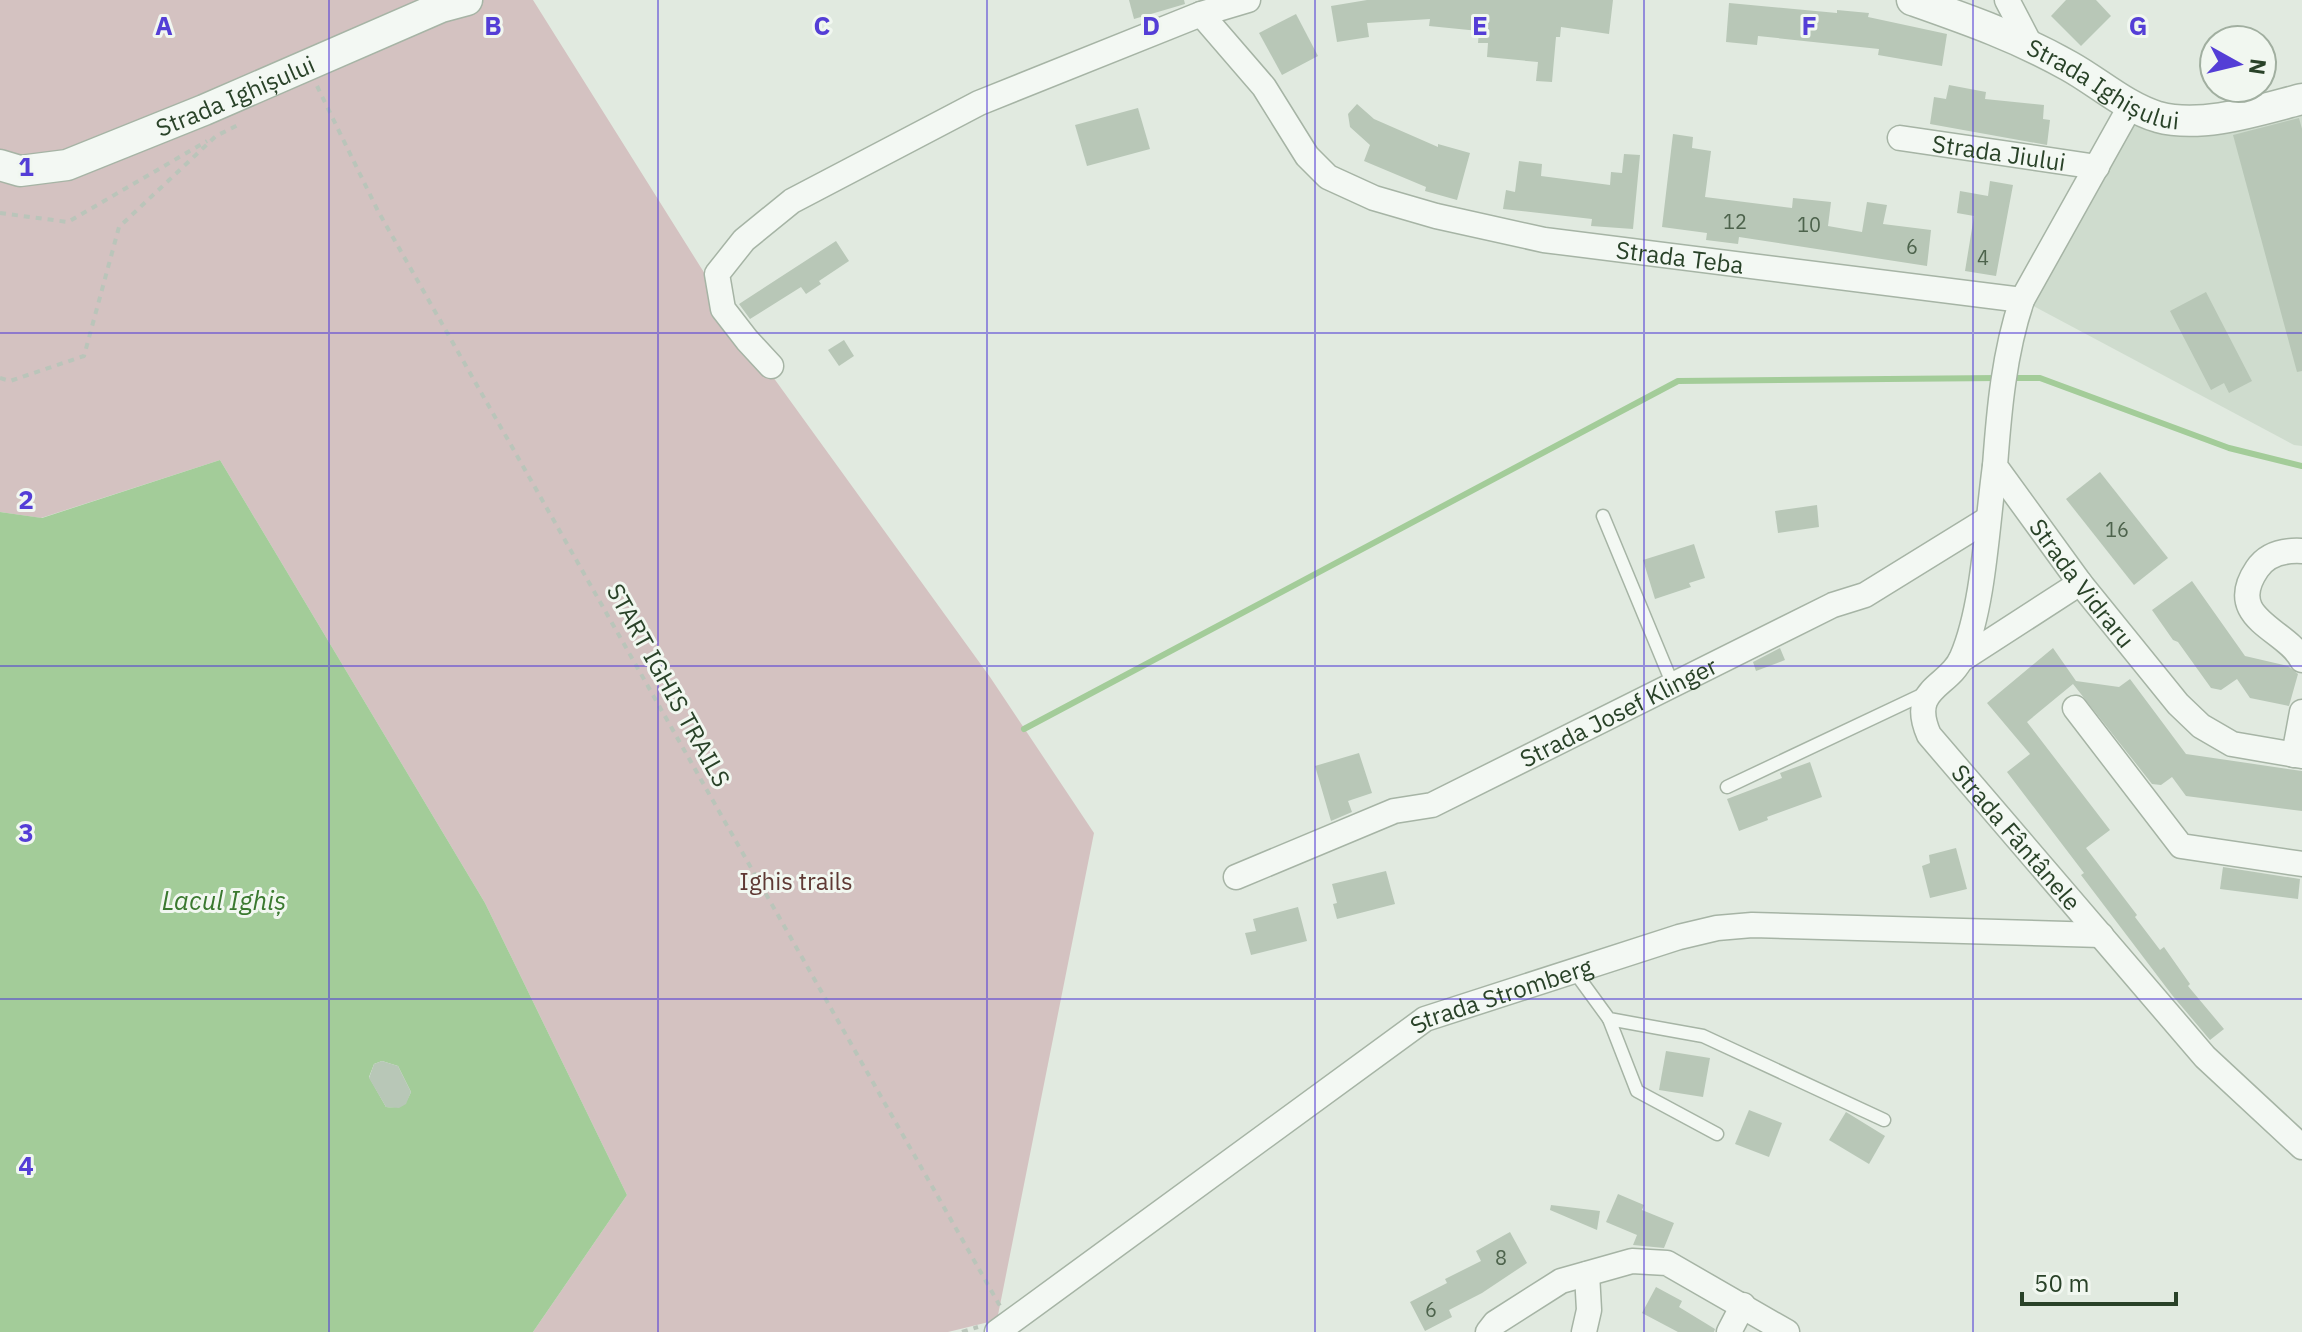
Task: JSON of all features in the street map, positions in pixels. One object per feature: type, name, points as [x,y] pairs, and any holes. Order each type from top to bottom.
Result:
[{"type":"street","name":"Strada Ighișului","points":[[0,165],[20,171],[67,165],[204,110],[441,7],[467,0]]},
{"type":"street","points":[[771,366],[723,309],[717,274],[744,240],[792,201],[979,103],[1201,14],[1248,0]]},
{"type":"street","name":"Strada Ighișului","points":[[1912,0],[2005,33],[2071,67],[2131,105],[2160,117],[2238,115],[2302,99]]},
{"type":"street","points":[[2007,0],[2031,46]]},
{"type":"street","name":"Strada Teba","points":[[1201,14],[1264,87],[1307,156],[1328,177],[1374,198],[1436,216],[1544,240],[2018,310]]},
{"type":"street","points":[[1961,660],[1976,611],[1995,466],[1998,414],[2018,310],[2131,105]]},
{"type":"street","name":"Strada Jiului","points":[[1900,138],[2097,167]]},
{"type":"street","name":"Strada Vidraru","points":[[1995,466],[2080,583],[2178,704],[2201,726],[2232,744],[2298,756]]},
{"type":"street","name":"Strada Josef Klinger","points":[[1236,877],[1394,811],[1432,805],[1833,605],[1865,595],[1988,519]]},
{"type":"street","points":[[2302,551],[2286,551],[2268,558],[2255,572],[2249,592],[2249,602],[2258,621],[2289,642],[2302,660]]},
{"type":"street","points":[[1931,690],[1961,660],[2080,583]]},
{"type":"street","name":"Strada Fântânele","points":[[1931,690],[1923,716],[1929,735],[2205,1057],[2302,1147]]},
{"type":"street","points":[[2075,708],[2181,846],[2302,864]]},
{"type":"street","points":[[2298,756],[2302,712]]},
{"type":"street","name":"Strada Stromberg","points":[[1002,1325],[1425,1019],[1679,937],[1717,928],[1752,925],[2101,935]]},
{"type":"street","points":[[1488,1332],[1495,1323],[1561,1281],[1632,1261],[1667,1263],[1787,1332]]},
{"type":"street","points":[[1584,1332],[1589,1310],[1587,1274]]},
{"type":"street","points":[[1729,1332],[1743,1305]]},
{"type":"lane","points":[[1603,516],[1673,685]]},
{"type":"lane","points":[[1727,787],[1931,690]]},
{"type":"lane","points":[[1574,971],[1609,1019],[1637,1091],[1717,1134]]},
{"type":"lane","points":[[1609,1019],[1703,1036],[1884,1120]]},
{"type":"path","name":"START IGHIS TRAILS","points":[[307,66],[378,211],[1002,1325]]},
{"type":"path","points":[[0,213],[68,222],[241,123]]},
{"type":"path","points":[[0,378],[10,381],[84,356],[119,227],[216,136]]},
{"type":"shaded area","points":[[2302,99],[2302,446],[2294,445],[2022,300],[2131,105],[2160,117]]},
{"type":"green space","name":"Ighis trails","points":[[0,0],[533,0],[747,341],[990,677],[1094,833],[997,1320],[948,1332],[533,1332],[627,1195],[485,903],[220,460],[41,518],[0,512]]},
{"type":"water","name":"Lacul Ighiș","points":[[220,460],[485,903],[627,1195],[533,1332],[0,1332],[0,512],[42,518]],"holes":[[[382,1061],[398,1066],[411,1092],[402,1105],[386,1107],[369,1077],[374,1064]]]},
{"type":"building","points":[[1129,0],[1184,0],[1185,4],[1134,19]]},
{"type":"building","points":[[1367,0],[1613,0],[1609,34],[1561,27],[1560,37],[1556,37],[1552,82],[1536,81],[1538,62],[1487,57],[1488,43],[1478,43],[1479,31],[1429,26],[1430,19],[1367,23],[1369,37],[1337,42],[1331,6]]},
{"type":"building","points":[[2066,0],[2096,0],[2111,16],[2081,46],[2051,16]]},
{"type":"building","points":[[1729,3],[1869,13],[1868,17],[1947,34],[1942,66],[1878,55],[1879,49],[1758,36],[1757,45],[1726,42]]},
{"type":"building","points":[[1296,14],[1318,56],[1282,75],[1259,33]]},
{"type":"building","points":[[1949,85],[1986,92],[1985,99],[2044,105],[2043,119],[2050,120],[2047,145],[1930,124],[1934,97],[1946,99]]},
{"type":"building","points":[[1357,104],[1374,119],[1438,147],[1438,144],[1470,153],[1457,200],[1425,191],[1426,187],[1364,161],[1370,145],[1350,127],[1348,114]]},
{"type":"building","points":[[1138,108],[1150,149],[1087,166],[1075,125]]},
{"type":"building","points":[[2299,118],[2302,129],[2302,371],[2297,372],[2233,135]]},
{"type":"building","points":[[1673,134],[1693,137],[1692,148],[1711,151],[1705,197],[1792,208],[1793,198],[1831,202],[1828,226],[1862,232],[1867,202],[1887,205],[1883,224],[1931,230],[1927,266],[1739,237],[1738,244],[1706,240],[1707,233],[1662,227]]},
{"type":"building","points":[[1624,154],[1640,155],[1633,229],[1591,226],[1592,219],[1503,209],[1506,190],[1515,192],[1519,161],[1542,164],[1541,176],[1610,185],[1611,172],[1622,173]]},
{"type":"building","points":[[1990,181],[2013,185],[1996,276],[1965,271],[1974,216],[1957,213],[1960,191],[1988,196]]},
{"type":"building","points":[[836,241],[849,261],[806,294],[801,287],[750,319],[739,304]]},
{"type":"building","points":[[2206,292],[2252,381],[2229,393],[2224,383],[2211,390],[2170,311]]},
{"type":"building","points":[[844,340],[854,356],[839,366],[828,350]]},
{"type":"building","points":[[2100,472],[2168,558],[2134,585],[2066,499]]},
{"type":"building","points":[[1817,505],[1819,527],[1778,533],[1775,511]]},
{"type":"building","points":[[1694,544],[1705,578],[1689,583],[1691,587],[1655,599],[1643,560]]},
{"type":"building","points":[[2192,581],[2245,656],[2288,666],[2298,674],[2289,706],[2250,698],[2237,679],[2221,690],[2211,688],[2178,642],[2173,640],[2152,610]]},
{"type":"building","points":[[1780,648],[1785,660],[1756,671],[1753,662]]},
{"type":"building","points":[[2053,648],[2076,681],[2119,687],[2130,679],[2186,754],[2302,771],[2302,811],[2186,796],[2172,777],[2161,785],[2152,784],[2073,684],[2027,722],[2110,830],[2086,848],[2160,950],[2164,947],[2190,984],[2188,986],[2224,1029],[2210,1040],[2081,875],[2084,873],[2007,772],[2030,754],[1987,703]]},
{"type":"building","points":[[1359,753],[1372,793],[1348,801],[1352,812],[1331,821],[1315,766]]},
{"type":"building","points":[[1810,762],[1822,797],[1739,831],[1727,799],[1782,778],[1780,773]]},
{"type":"building","points":[[1956,848],[1967,889],[1930,898],[1922,866],[1930,863],[1929,855]]},
{"type":"building","points":[[2223,867],[2300,879],[2298,899],[2220,889]]},
{"type":"building","points":[[1386,871],[1395,904],[1337,919],[1332,884]]},
{"type":"building","points":[[1298,907],[1307,941],[1251,955],[1245,933],[1256,931],[1253,919]]},
{"type":"building","points":[[1666,1051],[1710,1058],[1703,1097],[1659,1090]]},
{"type":"building","points":[[382,1061],[398,1066],[411,1092],[406,1104],[399,1108],[386,1107],[369,1078],[374,1064]]},
{"type":"building","points":[[1749,1110],[1782,1123],[1769,1157],[1735,1144]]},
{"type":"building","points":[[1846,1112],[1885,1136],[1869,1164],[1829,1140]]},
{"type":"building","points":[[1618,1194],[1644,1205],[1642,1210],[1674,1223],[1664,1248],[1633,1245],[1637,1235],[1606,1222]]},
{"type":"building","points":[[1551,1205],[1600,1211],[1597,1230],[1550,1210]]},
{"type":"building","points":[[1510,1232],[1527,1263],[1482,1293],[1449,1310],[1452,1317],[1425,1331],[1410,1302],[1447,1283],[1445,1279],[1481,1261],[1476,1251]]},
{"type":"building","points":[[1656,1287],[1682,1301],[1679,1307],[1715,1329],[1714,1332],[1678,1332],[1642,1313]]},
{"type":"waterway","points":[[1024,729],[1678,381],[1998,378]]},
{"type":"waterway","points":[[2009,378],[2040,378],[2229,448],[2302,466]]}]
